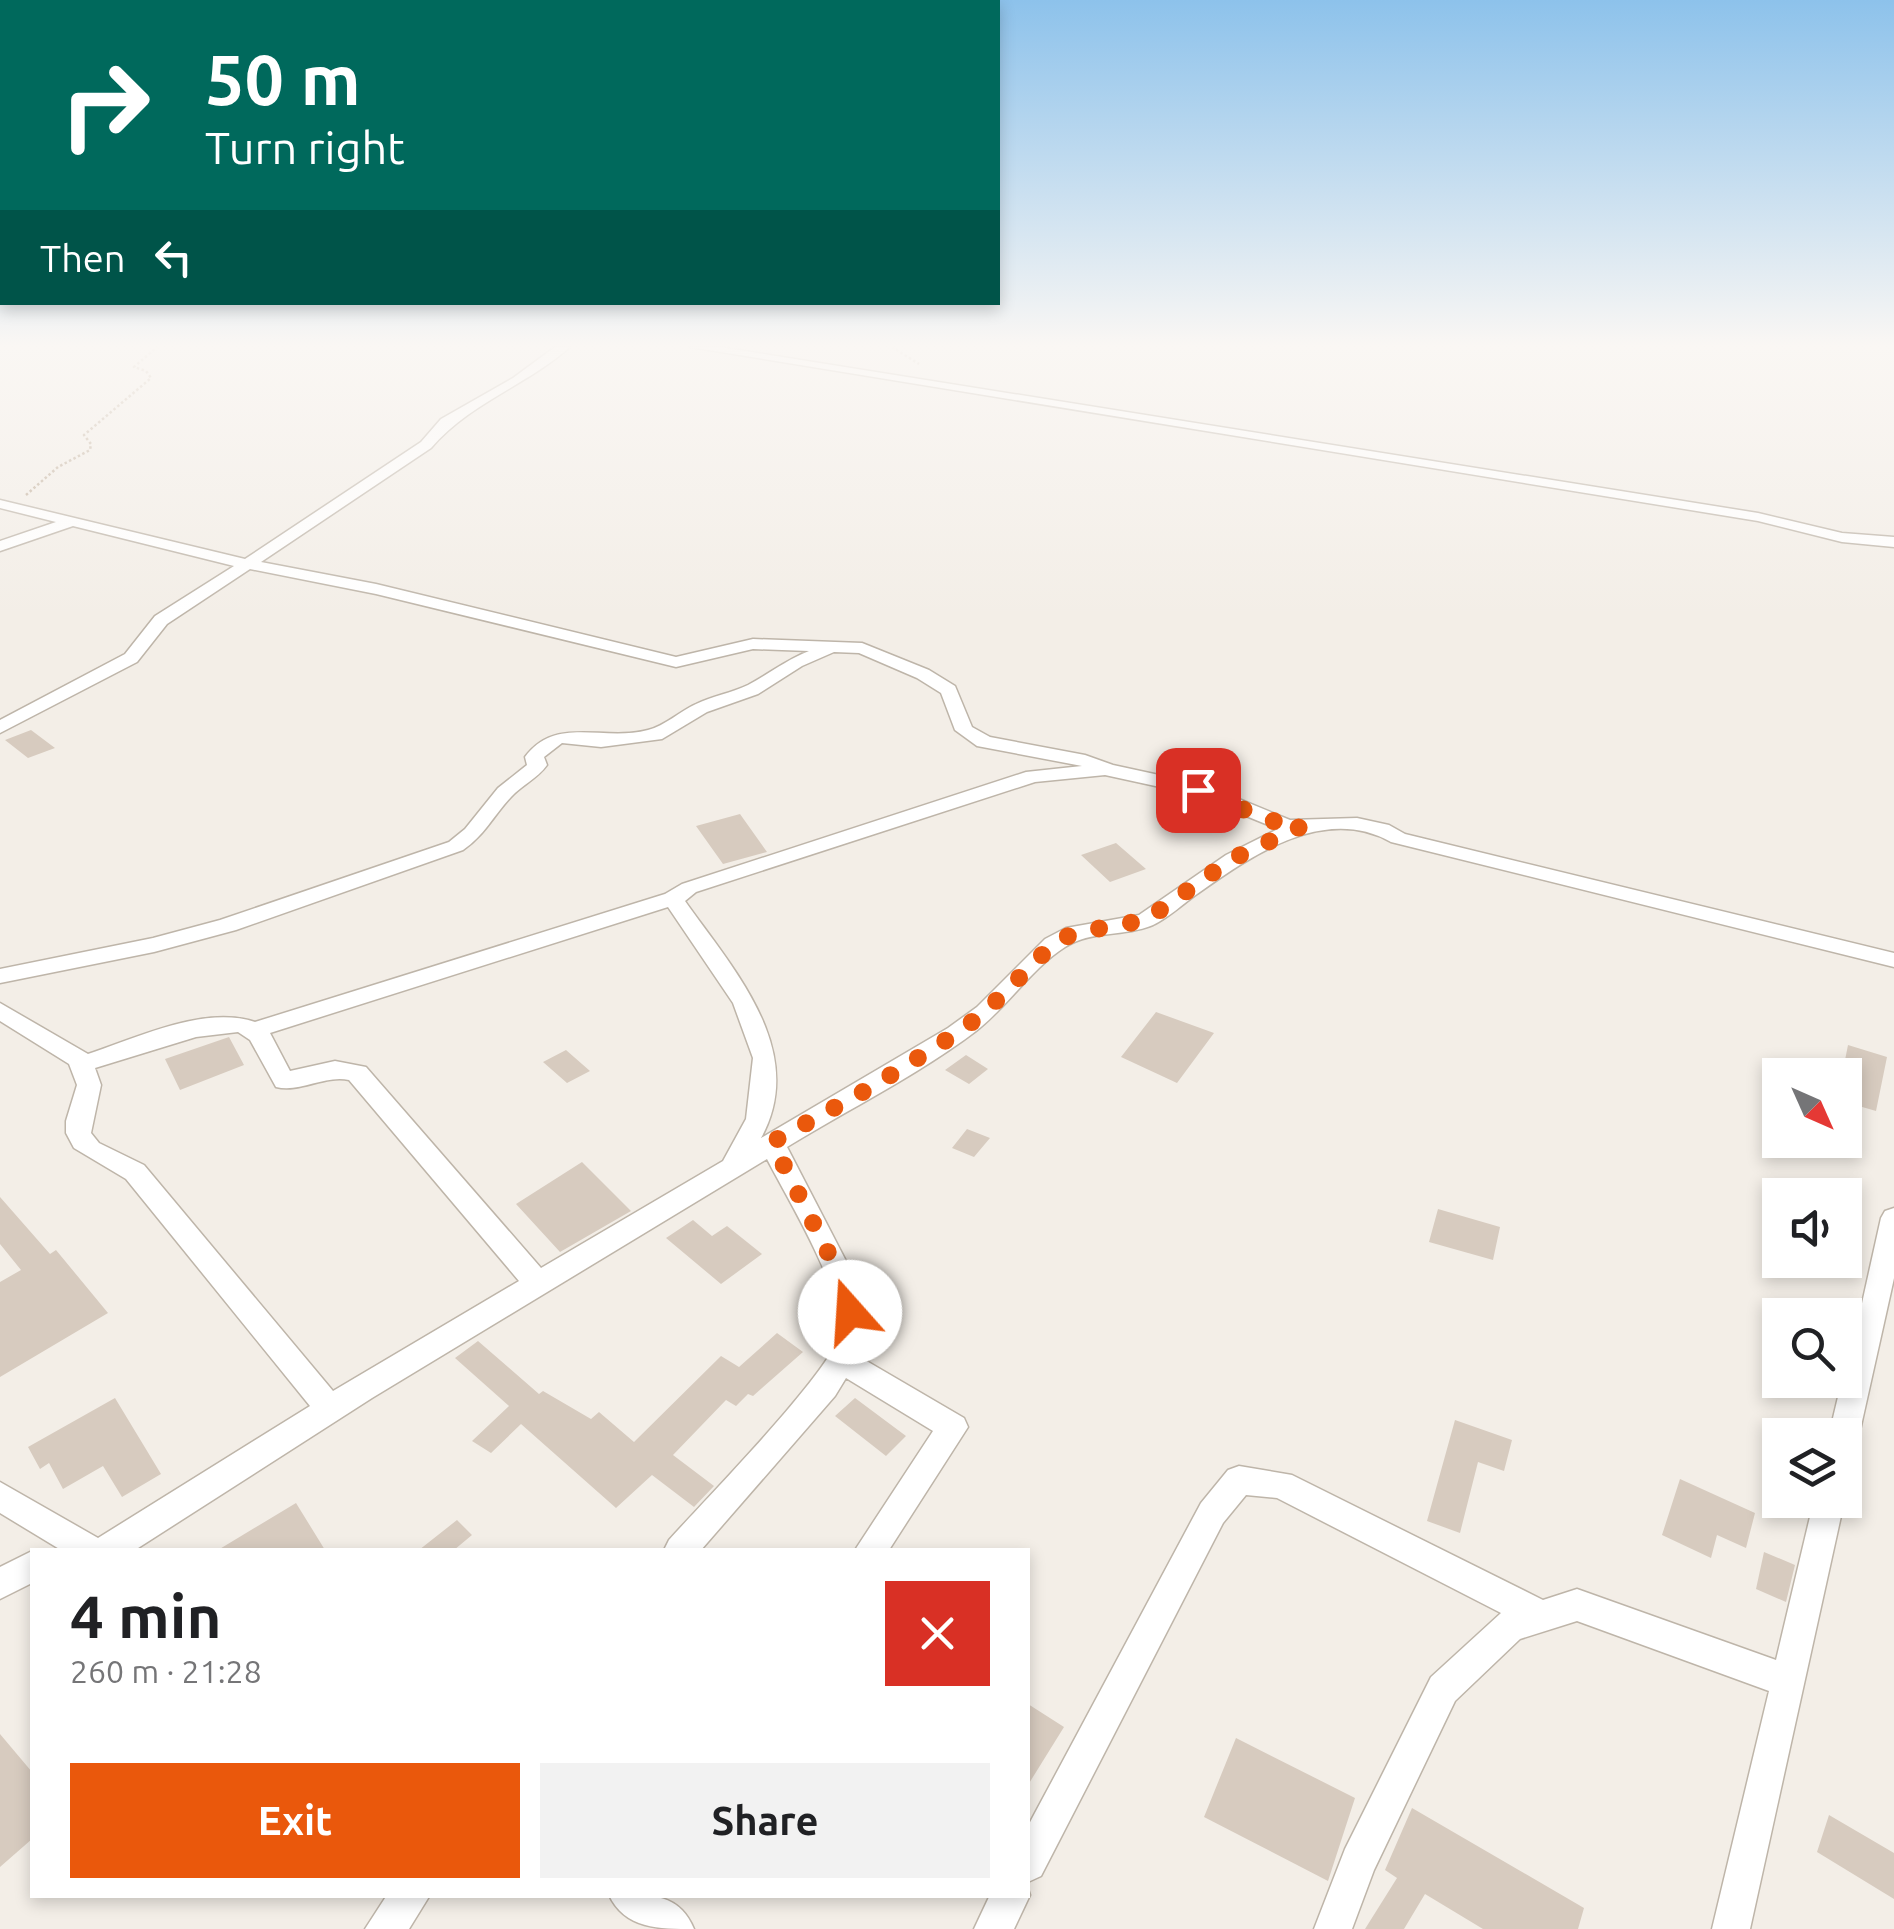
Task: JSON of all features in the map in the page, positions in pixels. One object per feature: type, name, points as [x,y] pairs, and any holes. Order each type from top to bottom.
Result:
[{"type":"street","points":[[0,728],[131,658],[161,620],[433,437]]},
{"type":"street","points":[[1262,437],[1758,516],[1797,524],[1834,538],[1894,542]]},
{"type":"street","points":[[9,506],[676,662],[753,644],[862,648],[923,674],[949,690],[964,730],[972,737],[1198,790],[1268,820],[1302,826],[1333,823],[1382,829],[1398,838],[1894,960]]},
{"type":"street","points":[[0,546],[74,521]]},
{"type":"street","points":[[0,976],[154,945],[228,925],[456,846],[472,834],[514,784],[534,771],[534,757],[558,737],[601,741],[655,735],[701,708],[752,690],[796,662],[838,648]]},
{"type":"street","points":[[254,1030],[673,900],[689,888],[1033,776],[1108,770]]},
{"type":"street","points":[[0,1496],[83,1548],[330,1409],[772,1142],[870,1088],[985,1012],[1053,944],[1074,933],[1146,920],[1232,859],[1302,826]]},
{"type":"street","points":[[673,900],[744,1002],[766,1058],[759,1119],[734,1165]]},
{"type":"street","points":[[0,1011],[79,1059],[90,1085],[75,1122],[80,1139],[93,1151],[135,1172],[330,1409]]},
{"type":"street","points":[[81,1064],[224,1024],[244,1024],[254,1030],[285,1082],[335,1069],[357,1073],[537,1283]]},
{"type":"street","points":[[682,1548],[825,1387],[854,1337],[846,1288],[772,1142]]},
{"type":"street","points":[[1848,1418],[1894,1218]]},
{"type":"street","points":[[840,1360],[953,1427],[872,1548]]},
{"type":"street","points":[[1030,1860],[1212,1513],[1238,1480],[1281,1485],[1541,1616]]},
{"type":"street","points":[[1740,1927],[1788,1680],[1826,1518]]},
{"type":"street","points":[[0,1584],[30,1567]]},
{"type":"street","points":[[1333,1929],[1358,1862],[1443,1689],[1509,1626],[1577,1604],[1788,1680]]},
{"type":"street","points":[[384,1929],[408,1898]]},
{"type":"street","points":[[993,1929],[1009,1898]]},
{"type":"path","points":[[9,506],[38,482],[90,450],[86,437]]},
{"type":"building","points":[[31,730],[55,748],[28,758],[5,740]]},
{"type":"building","points":[[740,814],[767,852],[723,864],[696,826]]},
{"type":"building","points":[[1116,843],[1146,869],[1110,882],[1081,855]]},
{"type":"building","points":[[1156,1012],[1214,1033],[1177,1083],[1121,1057]]},
{"type":"building","points":[[229,1037],[244,1065],[180,1090],[165,1059]]},
{"type":"building","points":[[1848,1045],[1887,1057],[1876,1111],[1862,1107],[1862,1058],[1845,1058]]},
{"type":"building","points":[[566,1050],[590,1071],[567,1083],[543,1062]]},
{"type":"building","points":[[966,1055],[988,1069],[969,1084],[945,1070]]},
{"type":"building","points":[[967,1129],[990,1138],[974,1157],[952,1148]]},
{"type":"building","points":[[582,1162],[631,1211],[560,1252],[516,1204]]},
{"type":"building","points":[[0,1197],[50,1254],[56,1250],[108,1313],[0,1377],[0,1282],[21,1270],[0,1244]]},
{"type":"building","points":[[1438,1209],[1500,1227],[1493,1260],[1429,1242]]},
{"type":"building","points":[[693,1220],[712,1236],[727,1226],[762,1254],[721,1284],[666,1238]]},
{"type":"building","points":[[777,1333],[803,1352],[753,1396],[748,1394],[736,1406],[726,1400],[673,1455],[714,1486],[694,1507],[652,1475],[616,1508],[521,1424],[491,1453],[472,1441],[509,1406],[455,1358],[478,1341],[539,1394],[543,1391],[591,1419],[599,1412],[634,1442],[721,1356],[739,1367]]},
{"type":"building","points":[[115,1398],[161,1474],[122,1497],[103,1466],[63,1489],[49,1463],[40,1469],[28,1447]]},
{"type":"building","points":[[855,1398],[906,1436],[886,1456],[835,1416]]},
{"type":"building","points":[[1455,1420],[1512,1440],[1504,1471],[1478,1462],[1460,1533],[1427,1521]]},
{"type":"building","points":[[1680,1479],[1755,1513],[1746,1548],[1717,1535],[1711,1558],[1662,1535]]},
{"type":"building","points":[[296,1503],[324,1548],[221,1548]]},
{"type":"building","points":[[457,1520],[472,1535],[456,1548],[422,1548]]},
{"type":"building","points":[[1764,1552],[1795,1565],[1786,1602],[1756,1589]]},
{"type":"building","points":[[1030,1705],[1064,1727],[1030,1782]]},
{"type":"building","points":[[0,1734],[30,1770],[30,1841],[0,1867]]},
{"type":"building","points":[[1236,1738],[1355,1798],[1328,1881],[1204,1817]]},
{"type":"building","points":[[1412,1808],[1584,1908],[1578,1929],[1483,1929],[1425,1894],[1404,1929],[1365,1929],[1397,1878],[1385,1870]]},
{"type":"building","points":[[1829,1815],[1894,1853],[1894,1899],[1817,1852]]},
{"type":"route","points":[[850,1312],[846,1288],[772,1142],[870,1088],[956,1034],[985,1012],[1053,944],[1074,933],[1120,928],[1146,920],[1232,859],[1302,826],[1268,820],[1198,790]]}]
